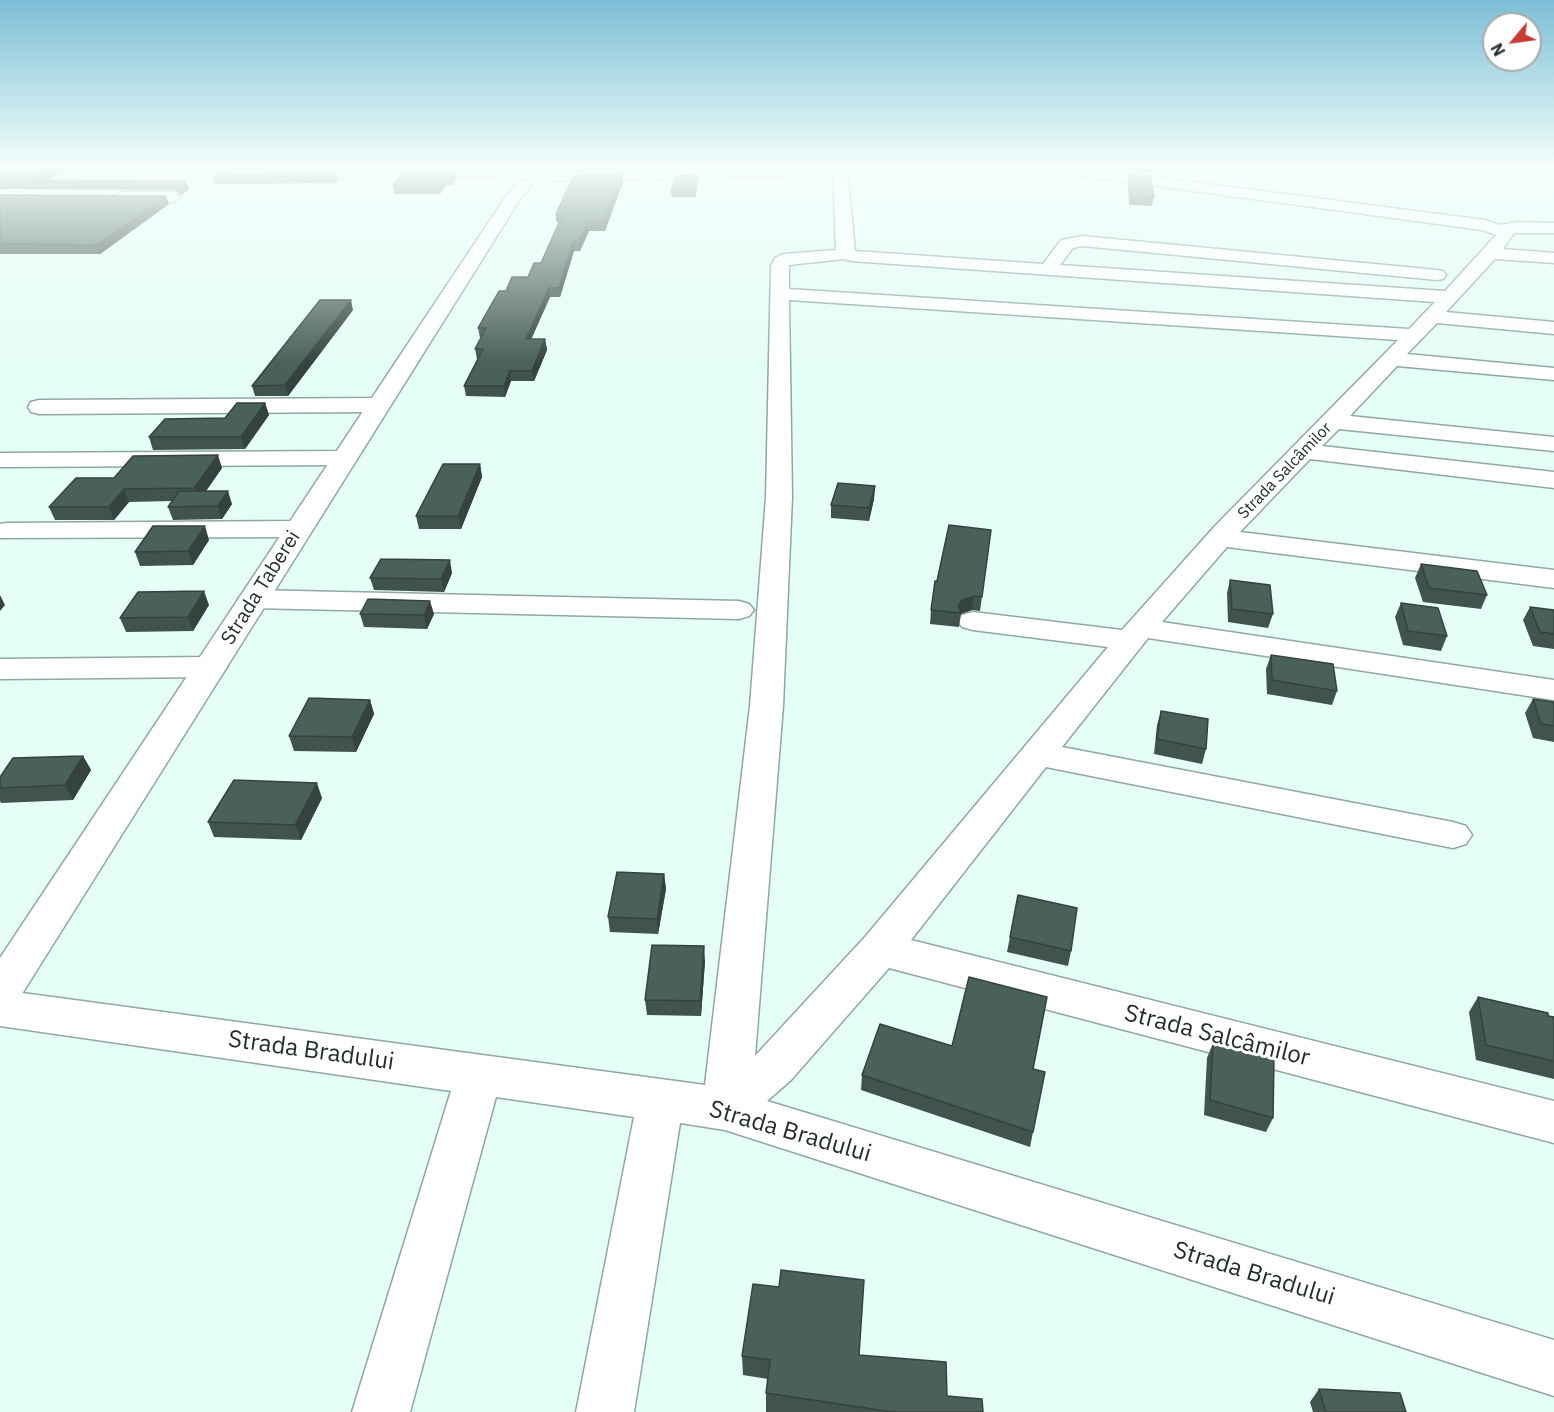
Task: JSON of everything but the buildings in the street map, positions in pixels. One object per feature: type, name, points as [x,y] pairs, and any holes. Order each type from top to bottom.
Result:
[{"type":"street","name":"Strada Taberei","points":[[0,993],[490,233]]},
{"type":"street","points":[[845,233],[847,254]]},
{"type":"street","points":[[1473,233],[1492,236],[1554,258]]},
{"type":"street","points":[[1492,236],[1501,233]]},
{"type":"street","name":"Strada Salcâmilor","points":[[725,1109],[776,1066],[880,949],[1135,634],[1220,538],[1333,421],[1439,306],[1492,236]]},
{"type":"street","points":[[1048,269],[1067,244],[1082,242],[1554,328]]},
{"type":"street","points":[[725,1109],[735,1034],[767,705],[779,497],[780,266],[784,260],[847,254],[859,258],[1048,269],[1439,306]]},
{"type":"street","points":[[781,294],[1439,306]]},
{"type":"street","points":[[1391,359],[1554,374]]},
{"type":"street","points":[[39,408],[378,405]]},
{"type":"street","points":[[1333,421],[1554,444]]},
{"type":"street","points":[[1304,451],[1554,480]]},
{"type":"street","points":[[0,460],[344,458]]},
{"type":"street","points":[[6,531],[298,529]]},
{"type":"street","points":[[1220,538],[1554,579]]},
{"type":"street","points":[[253,600],[739,610]]},
{"type":"street","points":[[973,621],[1135,634],[1554,690]]},
{"type":"street","points":[[0,669],[207,673]]},
{"type":"street","points":[[0,680],[207,673]]},
{"type":"street","points":[[1036,754],[1453,835]]},
{"type":"street","name":"Strada Salcâmilor","points":[[880,949],[1554,1122]]},
{"type":"street","name":"Strada Bradului","points":[[0,1008],[725,1109],[1554,1368]]},
{"type":"street","points":[[381,1412],[478,1075]]},
{"type":"street","points":[[605,1412],[660,1101]]}]
